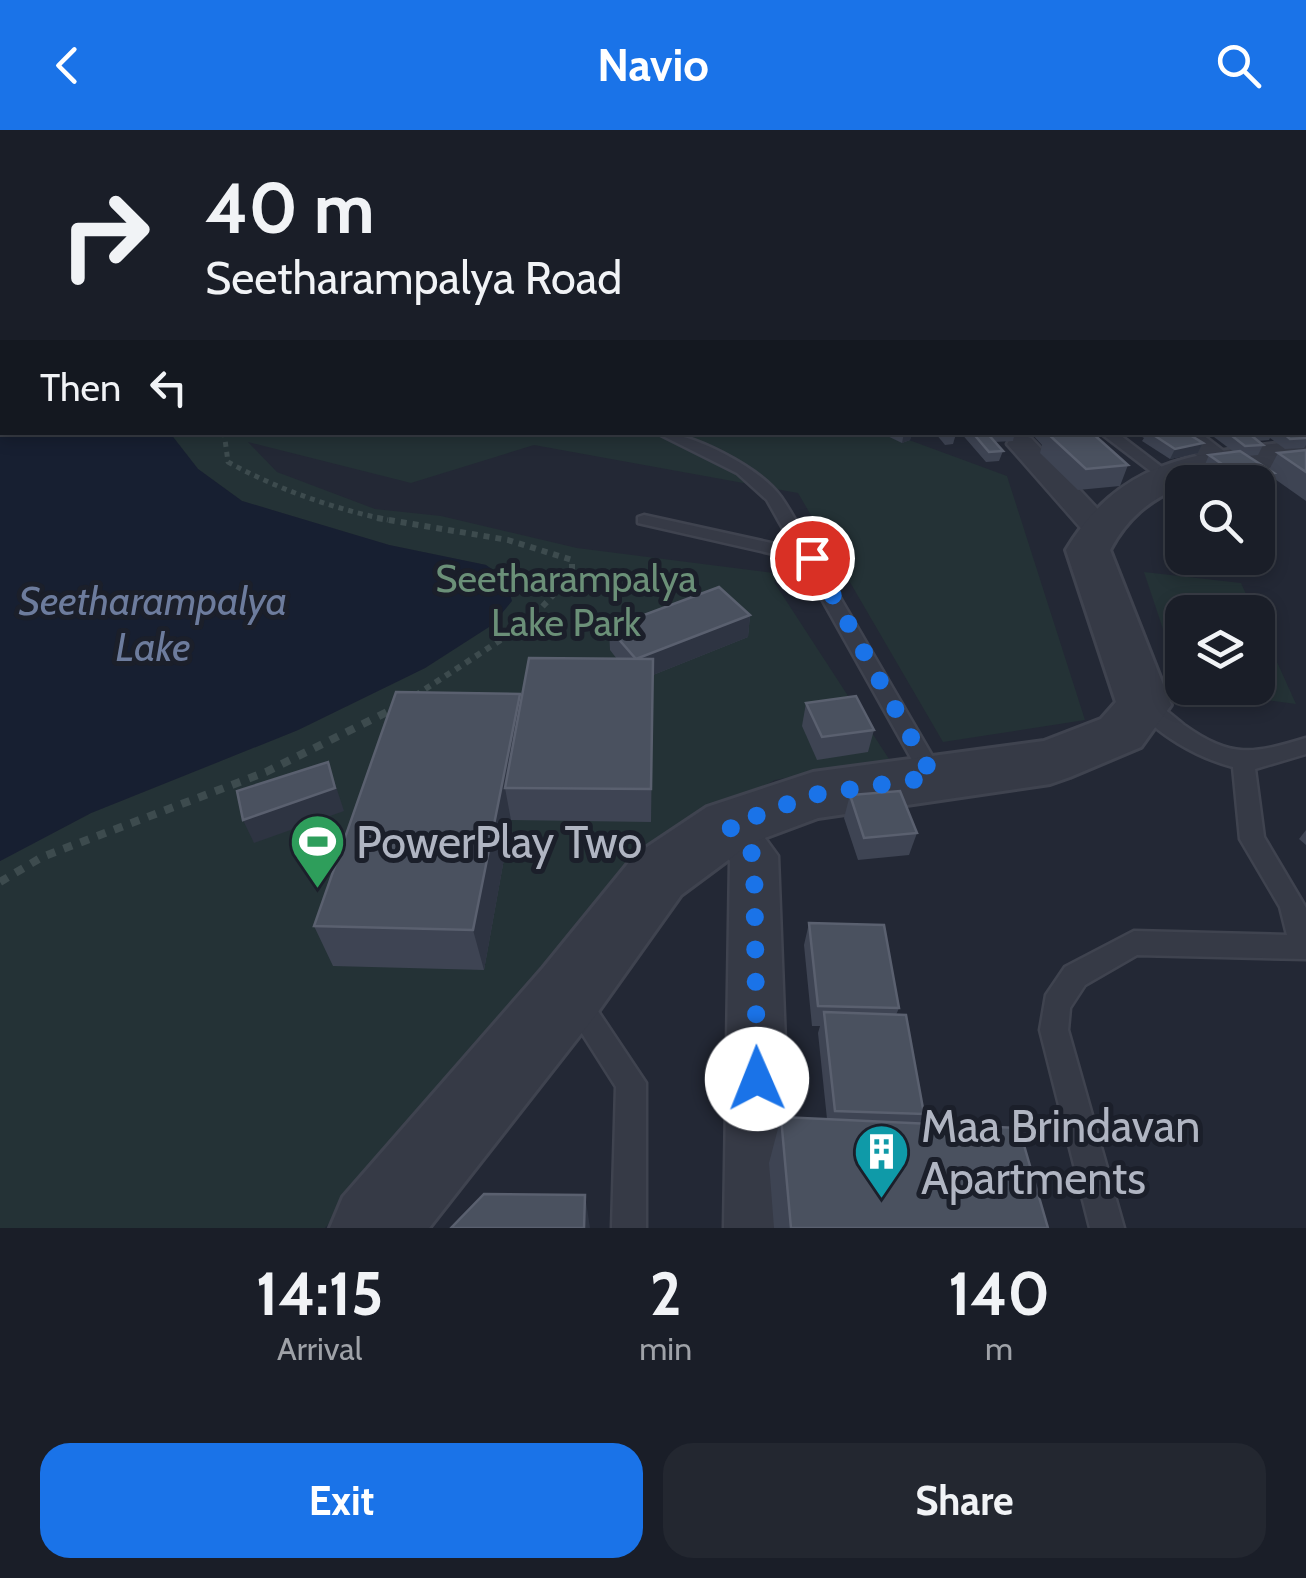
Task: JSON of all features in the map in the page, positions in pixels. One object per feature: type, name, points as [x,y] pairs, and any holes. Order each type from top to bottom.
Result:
[{"type":"street","points":[[1021,444],[1097,527]]},
{"type":"street","points":[[374,1228],[569,992],[658,876],[729,826],[812,795],[1050,762],[1121,734],[1144,704],[1088,550],[1097,527],[1109,513],[1190,457],[1306,450]]},
{"type":"street","points":[[729,826],[754,856],[758,1228]]},
{"type":"lane","points":[[668,435],[753,477],[773,497],[812,558],[933,777]]},
{"type":"lane","points":[[1116,435],[1190,457]]},
{"type":"lane","points":[[644,520],[812,558]]},
{"type":"lane","points":[[1144,704],[1200,746],[1243,761],[1257,762],[1306,746]]},
{"type":"lane","points":[[1107,1228],[1054,1030],[1056,1004],[1076,976],[1134,943],[1304,948],[1292,904],[1252,840],[1243,761]]},
{"type":"lane","points":[[569,992],[630,1083],[628,1228]]},
{"type":"path","points":[[0,882],[42,857],[266,772],[367,725],[527,624],[572,575],[572,560],[533,542],[395,521],[306,499],[262,482],[228,462],[224,435]]},
{"type":"green space","name":"PowerPlay Two","points":[[172,435],[895,435],[1007,476],[1085,720],[943,742],[798,493],[534,445],[411,483],[248,442],[277,472],[375,509],[441,516],[577,548],[781,574],[774,582],[889,759],[775,780],[675,836],[488,1039],[325,1228],[0,1228],[0,861],[91,813],[298,730],[425,668],[492,625],[486,565],[389,545],[242,501],[198,469]]},
{"type":"green space","points":[[1144,572],[1241,583],[1246,595],[1165,595],[1165,635]]},
{"type":"green space","points":[[1275,658],[1296,704],[1275,701]]},
{"type":"water","name":"Seetharampalya Lake","points":[[0,435],[172,435],[198,469],[242,501],[389,545],[486,565],[505,578],[512,601],[492,625],[425,668],[298,730],[91,813],[0,861]]},
{"type":"building","points":[[975,435],[989,435],[1003,451],[989,452]]},
{"type":"building","points":[[1049,435],[1094,435],[1128,465],[1086,469]]},
{"type":"building","points":[[1154,435],[1190,435],[1203,443],[1175,449]]},
{"type":"building","points":[[1231,435],[1251,435],[1263,445],[1245,446]]},
{"type":"building","points":[[1285,435],[1306,435],[1306,438],[1290,439]]},
{"type":"building","points":[[1306,450],[1306,472],[1278,453]]},
{"type":"building","points":[[1240,451],[1262,465],[1223,465],[1209,455]]},
{"type":"building","points":[[719,587],[750,615],[636,659],[609,628]]},
{"type":"building","points":[[529,658],[653,659],[651,789],[505,788]]},
{"type":"building","points":[[396,692],[520,694],[473,930],[314,926]]},
{"type":"building","points":[[856,696],[874,730],[822,737],[806,703]]},
{"type":"building","points":[[328,762],[335,788],[243,820],[237,791]]},
{"type":"building","points":[[900,791],[917,833],[864,838],[850,795]]},
{"type":"building","points":[[809,923],[884,925],[899,1008],[818,1006]]},
{"type":"building","points":[[824,1012],[906,1015],[924,1114],[835,1111]]},
{"type":"building","points":[[781,1117],[1019,1128],[1048,1228],[791,1228]]},
{"type":"building","points":[[484,1194],[585,1195],[584,1228],[451,1228]]},
{"type":"place","name":"PowerPlay Two","points":[[317,891]]},
{"type":"place","name":"Maa Brindavan Apartments","points":[[882,1201]]},
{"type":"route","points":[[757,1079],[754,856],[729,826],[812,795],[933,777],[812,558]]},
{"type":"park label","name":"Seetharampalya Lake Park","points":[[566,601]]}]
